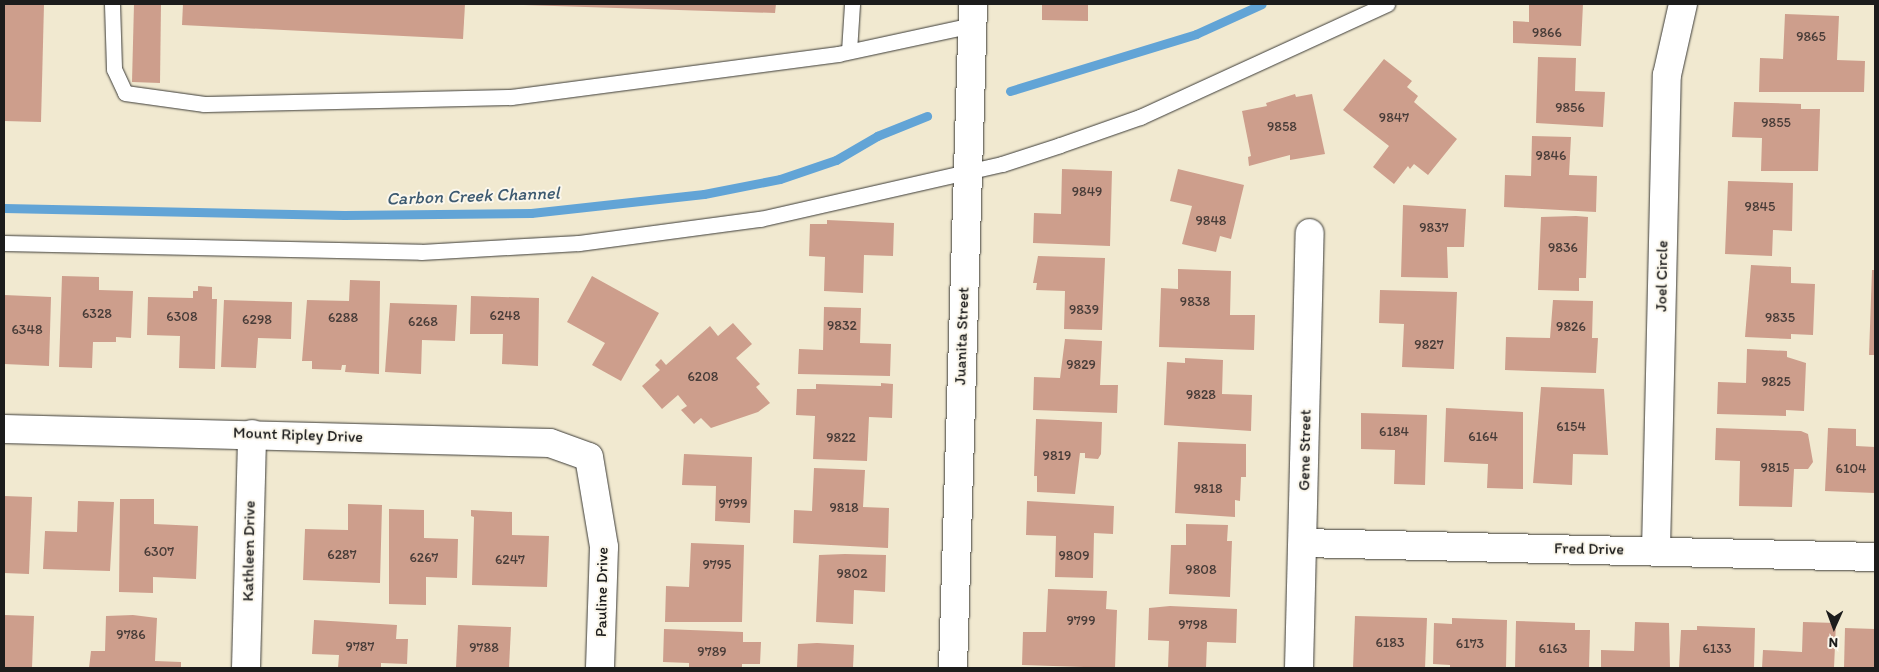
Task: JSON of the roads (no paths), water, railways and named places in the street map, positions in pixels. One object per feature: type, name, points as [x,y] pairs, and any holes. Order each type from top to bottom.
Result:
[{"type":"street","name":"Joel Circle","points":[[1656,550],[1666,75],[1683,4]]},
{"type":"street","name":"Juanita Street","points":[[953,668],[973,14]]},
{"type":"street","name":"Gene Street","points":[[1299,668],[1310,233]]},
{"type":"street","name":"Mount Ripley Drive","points":[[4,429],[550,443],[589,457]]},
{"type":"street","name":"Kathleen Drive","points":[[246,668],[252,434]]},
{"type":"street","name":"Pauline Drive","points":[[589,457],[604,547],[600,668]]},
{"type":"street","name":"Fred Drive","points":[[1303,543],[1656,550],[1875,557]]},
{"type":"lane","points":[[112,4],[114,69],[125,93],[204,104],[512,97],[849,51],[973,14]]},
{"type":"lane","points":[[849,51],[852,4]]},
{"type":"lane","points":[[4,243],[421,252],[579,243],[760,219],[1002,164],[1140,117],[1387,4]]},
{"type":"waterway","name":"Carbon Creek Channel","points":[[1010,91],[1196,34],[1262,4]]},
{"type":"waterway","name":"Carbon Creek Channel","points":[[4,208],[344,215],[531,213],[704,194],[780,179],[836,160],[877,136],[927,116]]}]
